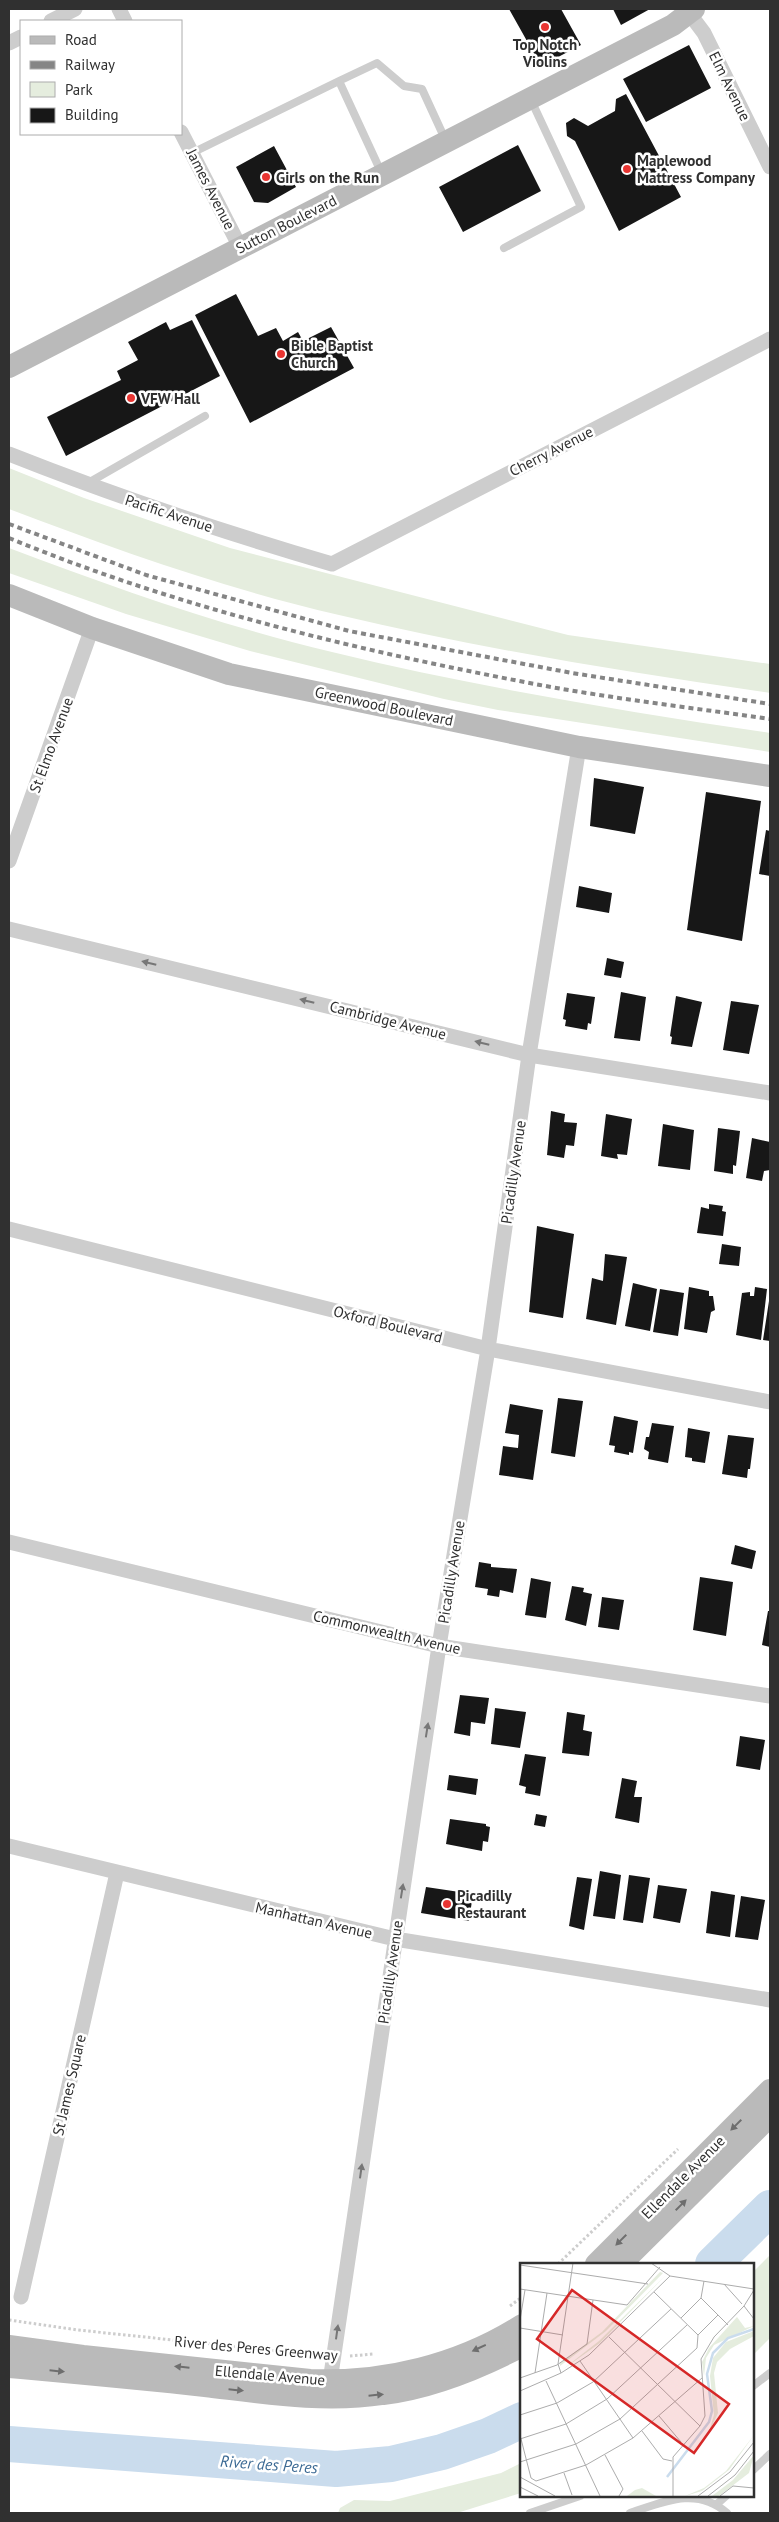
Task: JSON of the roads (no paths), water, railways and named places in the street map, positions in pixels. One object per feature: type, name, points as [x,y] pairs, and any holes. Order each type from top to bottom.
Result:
[{"type":"street","points":[[53,20],[75,9]]},
{"type":"street","name":"Sutton Boulevard","points":[[9,367],[673,25],[690,10]]},
{"type":"street","name":"Elm Avenue","points":[[690,10],[704,33],[770,167]]},
{"type":"street","name":"James Avenue","points":[[182,134],[240,247]]},
{"type":"street","name":"Cherry Avenue","points":[[332,564],[770,339]]},
{"type":"street","name":"Pacific Avenue","points":[[9,454],[86,484],[259,543],[332,564]]},
{"type":"street","name":"Greenwood Boulevard","points":[[9,595],[92,628],[229,674],[579,747],[770,776]]},
{"type":"street","name":"St Elmo Avenue","points":[[9,861],[92,628]]},
{"type":"street","name":"Picadilly Avenue","points":[[329,2389],[439,1646],[488,1350],[529,1055],[579,747]]},
{"type":"street","name":"Cambridge Avenue","points":[[9,929],[529,1055],[770,1093]]},
{"type":"street","name":"Oxford Boulevard","points":[[9,1229],[488,1350],[770,1402]]},
{"type":"street","name":"Commonwealth Avenue","points":[[9,1542],[439,1646],[770,1696]]},
{"type":"street","name":"Manhattan Avenue","points":[[9,1846],[395,1939],[770,2000]]},
{"type":"street","name":"St James Square","points":[[21,2297],[117,1873]]},
{"type":"street","name":"Ellendale Avenue","points":[[597,2263],[770,2090]]},
{"type":"street","name":"Ellendale Avenue","points":[[622,2263],[770,2116]]},
{"type":"street","name":"Ellendale Avenue","points":[[9,2346],[329,2389],[441,2363],[476,2350],[520,2326]]},
{"type":"street","name":"Ellendale Avenue","points":[[9,2367],[383,2394],[422,2386],[471,2370],[520,2347]]},
{"type":"lane","points":[[192,153],[377,63],[404,86],[422,89],[446,141]]},
{"type":"lane","points":[[339,82],[382,174]]},
{"type":"lane","points":[[504,248],[581,207],[530,98]]},
{"type":"lane","points":[[86,484],[205,416]]},
{"type":"lane","points":[[754,2385],[770,2373]]},
{"type":"lane","points":[[754,2469],[770,2454]]},
{"type":"lane","points":[[530,2513],[577,2497]]},
{"type":"lane","points":[[630,2513],[679,2498],[697,2497],[717,2504],[727,2513]]},
{"type":"lane","points":[[717,2504],[725,2497]]},
{"type":"waterway","name":"River des Peres","points":[[714,2263],[770,2208]]},
{"type":"waterway","name":"River des Peres","points":[[9,2444],[336,2469],[391,2464],[442,2452],[488,2436],[520,2421]]},
{"type":"railway","points":[[9,524],[146,575],[349,631],[572,673],[770,704]]},
{"type":"railway","points":[[9,538],[138,586],[270,625],[337,642],[405,658],[540,685],[770,719]]},
{"type":"place","name":"Top Notch Violins","points":[[545,27]]},
{"type":"place","name":"Maplewood Mattress Company","points":[[627,169]]},
{"type":"place","name":"Girls on the Run","points":[[266,177]]},
{"type":"place","name":"Bible Baptist Church","points":[[281,354]]},
{"type":"place","name":"VFW Hall","points":[[131,398]]},
{"type":"place","name":"Picadilly Restaurant","points":[[447,1904]]}]
